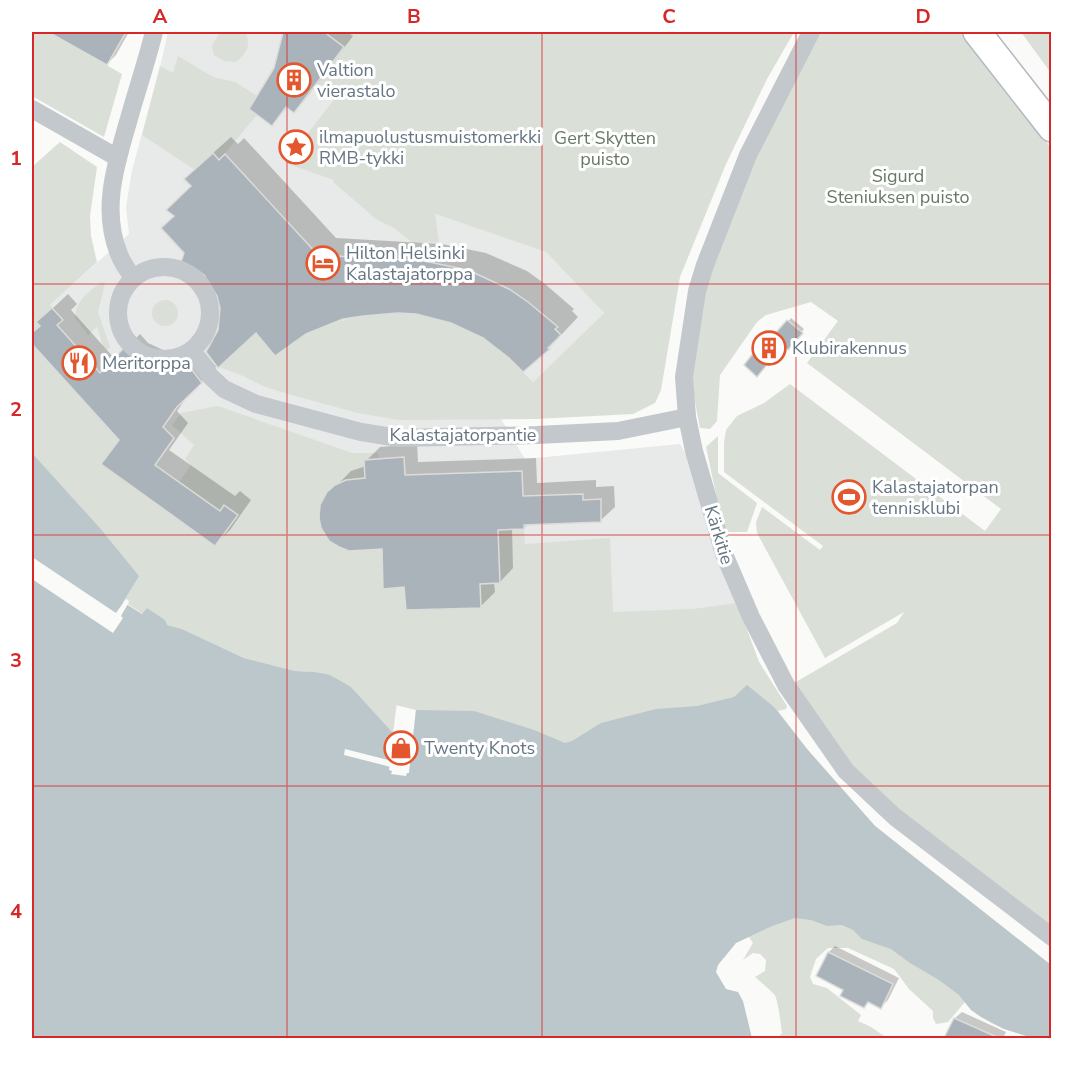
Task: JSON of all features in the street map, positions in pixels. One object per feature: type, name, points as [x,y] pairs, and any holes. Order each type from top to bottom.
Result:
[{"type":"main road","points":[[977,32],[1052,128]]},
{"type":"street","points":[[133,278],[119,256],[112,228],[111,186],[154,32]]},
{"type":"street","name":"Kärkitie","points":[[811,32],[748,154],[697,291],[684,377],[687,417],[694,451],[724,554],[751,617],[786,685],[846,771],[896,817],[1052,937]]},
{"type":"street","points":[[32,109],[117,158]]},
{"type":"street","points":[[169,266],[192,275],[203,286],[208,297],[211,320],[202,340],[192,351],[172,359],[158,359],[135,349],[127,340],[120,329],[119,302],[133,278],[145,270],[169,266]]},
{"type":"street","name":"Kalastajatorpantie","points":[[192,351],[210,376],[224,389],[256,404],[361,432],[399,438],[618,431],[687,417]]},
{"type":"shaded area","points":[[168,32],[355,32],[374,46],[286,163],[546,252],[604,313],[533,382],[501,419],[525,459],[680,444],[687,456],[704,516],[759,662],[765,672],[416,710],[397,705],[393,733],[364,702],[139,576],[32,453],[32,321],[129,234],[126,207],[132,170]]},
{"type":"shaded area","points":[[32,453],[99,527],[139,576],[123,602],[142,614],[147,608],[165,620],[167,625],[182,629],[244,658],[295,671],[330,675],[351,687],[393,733],[389,770],[392,771],[391,774],[406,776],[409,773],[416,710],[474,711],[534,730],[565,743],[601,723],[656,709],[697,706],[734,697],[747,685],[774,707],[807,749],[875,826],[1051,965],[1051,1038],[1032,1038],[1004,1029],[981,1017],[971,1010],[959,995],[939,980],[891,949],[862,939],[853,930],[842,925],[827,926],[811,920],[795,918],[736,943],[718,965],[716,972],[726,989],[738,992],[743,1001],[752,1038],[32,1038]]},
{"type":"green space","points":[[32,32],[48,32],[122,74],[104,137],[32,96]]},
{"type":"green space","points":[[220,32],[245,32],[248,41],[247,49],[236,62],[224,61],[214,55],[212,46]]},
{"type":"green space","name":"Gert Skytten puisto","points":[[324,32],[794,32],[767,79],[726,164],[680,277],[661,390],[655,403],[633,414],[535,419],[399,420],[358,413],[288,394],[219,367],[256,333],[290,344],[313,332],[362,316],[412,314],[462,327],[485,340],[533,382],[604,313],[546,252],[435,214],[439,242],[413,243],[394,228],[376,219],[333,182],[334,180],[285,163],[335,98],[317,83],[344,47]]},
{"type":"green space","name":"Sigurd Steniuksen puisto","points":[[813,32],[961,32],[1051,148],[1051,929],[890,803],[854,770],[789,686],[897,623],[904,612],[825,658],[757,533],[756,522],[762,507],[820,550],[823,546],[724,472],[726,430],[737,416],[764,403],[790,384],[985,531],[1001,509],[807,363],[838,321],[811,302],[766,315],[757,322],[720,375],[717,421],[710,429],[700,428],[692,386],[699,302],[751,159]]},
{"type":"green space","points":[[1021,32],[1051,32],[1051,73]]},
{"type":"green space","points":[[178,56],[213,77],[235,82],[257,96],[253,100],[257,115],[219,160],[213,153],[195,170],[142,135],[160,66],[173,73]]},
{"type":"green space","points":[[60,142],[97,167],[90,216],[91,236],[97,262],[50,305],[52,308],[37,322],[40,326],[32,333],[32,167]]},
{"type":"green space","points":[[102,282],[105,284],[98,312],[110,347],[107,350],[103,346],[97,327],[88,335],[75,318],[80,301]]},
{"type":"green space","points":[[165,300],[174,304],[178,313],[174,322],[165,326],[156,322],[152,313],[156,304]]},
{"type":"green space","points":[[32,344],[119,440],[102,464],[215,546],[237,515],[224,505],[220,511],[179,482],[191,465],[185,459],[194,445],[172,425],[181,413],[218,406],[352,453],[378,453],[379,459],[364,461],[365,478],[344,481],[328,491],[319,511],[320,522],[323,532],[338,548],[357,551],[364,550],[371,544],[382,544],[383,588],[404,587],[406,610],[481,608],[480,584],[500,583],[498,530],[524,529],[525,544],[610,538],[613,612],[693,609],[737,603],[759,662],[787,706],[786,709],[778,711],[807,749],[875,826],[1051,965],[511,799],[407,773],[409,773],[416,710],[396,705],[393,733],[351,687],[315,672],[295,671],[244,658],[182,629],[167,625],[147,608],[143,614],[123,601],[99,527],[32,453]]},
{"type":"green space","points":[[718,436],[718,473],[757,503],[747,532],[724,532],[706,447]]},
{"type":"green space","points":[[863,913],[1004,1029],[988,1021],[965,1002],[948,1022],[936,1024],[933,1011],[909,989],[894,969],[848,948],[828,948],[816,959],[810,977],[813,984],[827,988],[861,1015],[858,1021],[887,1038],[778,1038],[782,1033],[775,997],[755,977],[765,971],[766,960],[760,954],[753,953],[743,960],[753,943],[749,937],[735,943],[724,958],[722,923]]},
{"type":"pier","points":[[32,557],[116,613],[126,599],[128,600],[121,616],[123,618],[113,633],[32,579]]},
{"type":"pier","points":[[345,749],[392,761],[391,767],[344,755]]},
{"type":"building","points":[[48,32],[126,32],[107,65]]},
{"type":"building","name":"Valtion vierastalo","points":[[283,32],[324,32],[344,47],[294,113],[286,107],[272,126],[249,109],[274,68]]},
{"type":"building","name":"Hilton Helsinki Kalastajatorppa","points":[[213,153],[219,160],[225,154],[318,255],[424,261],[468,270],[509,289],[528,302],[558,327],[555,329],[561,335],[548,348],[550,349],[523,372],[483,338],[451,323],[416,314],[363,316],[343,319],[306,334],[275,356],[256,333],[218,368],[206,352],[218,330],[220,308],[217,296],[204,275],[181,262],[184,253],[161,228],[174,216],[166,210],[191,186],[184,179]]},
{"type":"building","points":[[52,308],[63,320],[57,325],[100,373],[124,348],[134,358],[156,369],[178,370],[189,366],[202,383],[177,407],[163,427],[174,438],[155,465],[220,511],[224,505],[238,515],[215,546],[101,464],[119,440],[32,344],[32,333],[40,326],[36,322]]},
{"type":"building","points":[[787,320],[803,333],[788,350],[772,337]]},
{"type":"building","points":[[765,338],[779,350],[757,377],[744,365]]},
{"type":"building","points":[[404,457],[405,475],[522,471],[523,496],[583,494],[583,500],[601,499],[601,522],[524,525],[524,529],[498,530],[500,583],[480,584],[481,608],[406,610],[404,587],[383,589],[382,549],[349,551],[339,547],[329,541],[321,528],[319,518],[320,505],[327,492],[335,485],[346,480],[365,478],[364,460]]},
{"type":"building","points":[[828,952],[893,984],[881,1009],[868,1002],[864,1008],[840,996],[843,990],[816,976]]},
{"type":"building","points":[[954,1018],[999,1038],[944,1038]]},
{"type":"place","name":"Valtion vierastalo","points":[[294,80]]},
{"type":"place","name":"ilmapuolustusmuistomerkki RMB-tykki","points":[[296,147]]},
{"type":"place","name":"Hilton Helsinki Kalastajatorppa","points":[[323,263]]},
{"type":"place","name":"Klubirakennus","points":[[769,348]]},
{"type":"place","name":"Meritorppa","points":[[79,363]]},
{"type":"place","name":"Kalastajatorpan tennisklubi","points":[[849,497]]},
{"type":"place","name":"Twenty Knots","points":[[401,748]]}]
